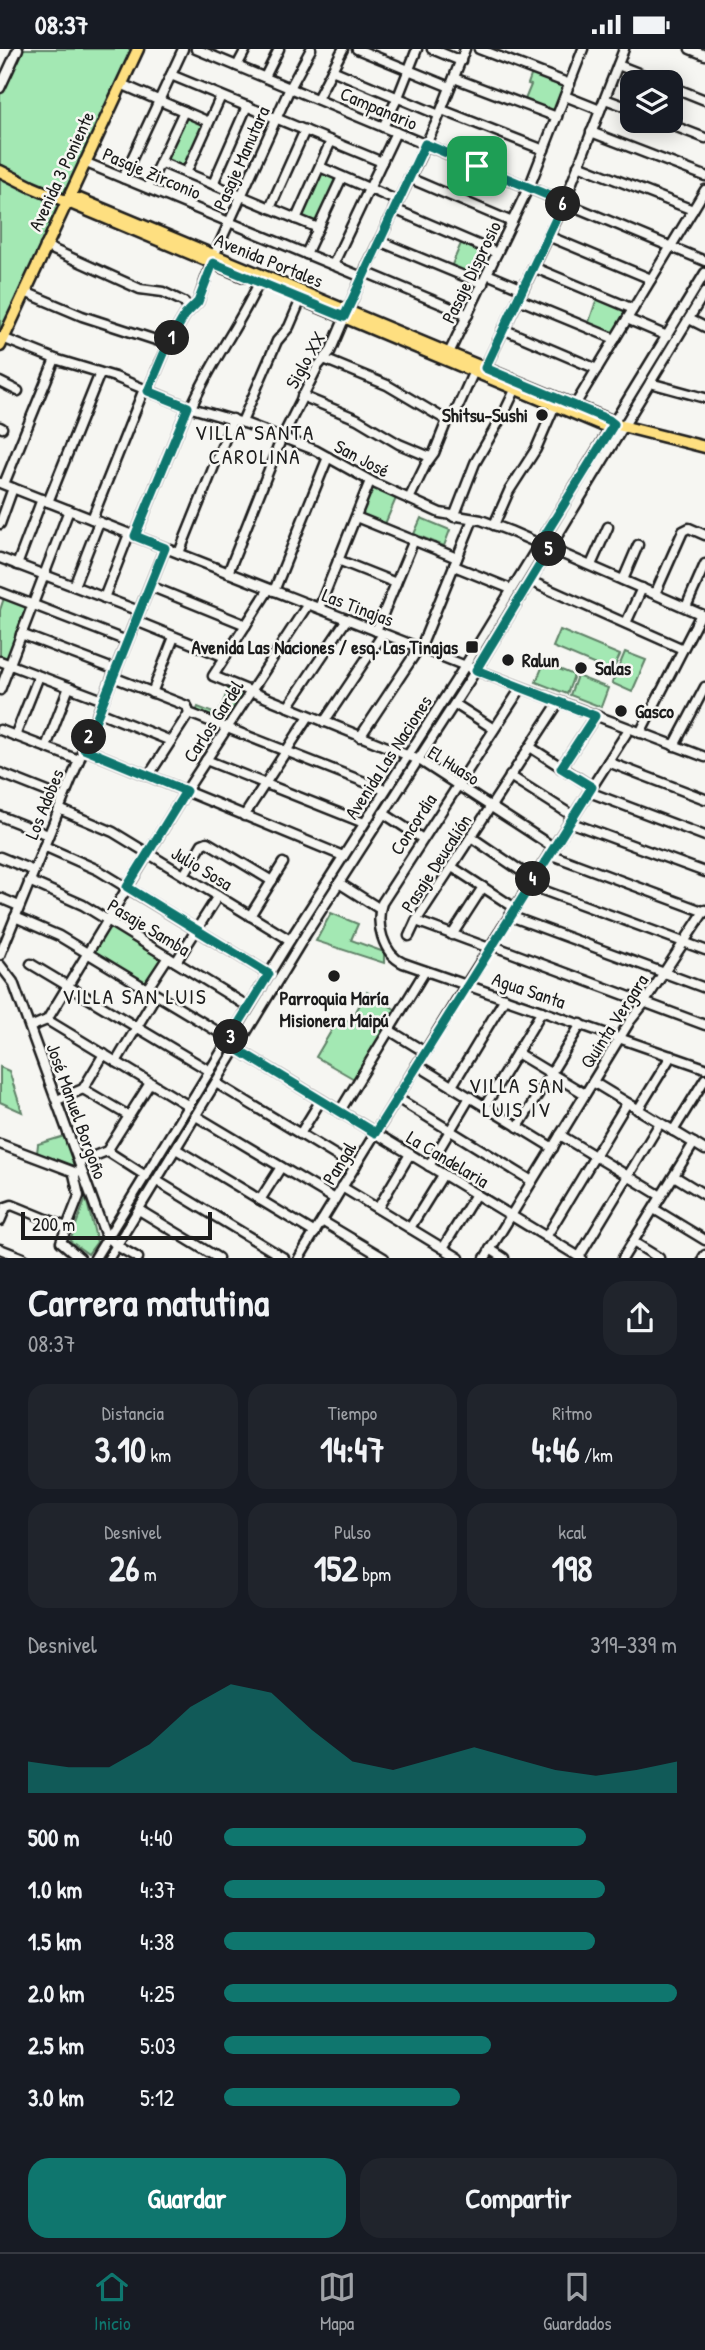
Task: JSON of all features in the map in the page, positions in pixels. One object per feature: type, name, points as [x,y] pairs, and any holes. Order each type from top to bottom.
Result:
[{"type":"main road","name":"Avenida 3 Poniente","points":[[1,340],[138,49]]},
{"type":"main road","name":"Avenida Portales","points":[[0,171],[66,202],[79,199],[214,260],[449,353],[619,425],[705,447]]},
{"type":"main road","name":"Avenida Portales","points":[[260,279],[301,299],[346,314],[602,425],[619,425]]},
{"type":"street","points":[[123,178],[183,49]]},
{"type":"street","name":"Campanario","points":[[196,49],[705,261]]},
{"type":"street","points":[[237,66],[246,49]]},
{"type":"street","points":[[265,78],[279,49]]},
{"type":"street","name":"Pasaje Manutara","points":[[74,586],[95,520],[146,390],[188,310],[198,302],[290,88],[311,49]]},
{"type":"street","points":[[317,99],[343,49]]},
{"type":"street","points":[[358,49],[450,87]]},
{"type":"street","points":[[383,127],[417,49]]},
{"type":"street","points":[[432,49],[461,61]]},
{"type":"street","name":"Siglo XX","points":[[228,573],[302,396],[330,352],[466,49]]},
{"type":"street","points":[[480,49],[570,84]]},
{"type":"street","points":[[485,368],[564,202],[624,49]]},
{"type":"street","points":[[690,49],[705,55]]},
{"type":"street","points":[[0,87],[14,50]]},
{"type":"street","name":"Pasaje Disprosio","points":[[449,353],[529,187],[570,84],[580,50]]},
{"type":"street","points":[[618,65],[631,70]]},
{"type":"street","points":[[332,70],[544,150]]},
{"type":"street","points":[[171,75],[382,162]]},
{"type":"street","points":[[454,78],[557,117]]},
{"type":"street","points":[[121,84],[209,123]]},
{"type":"street","points":[[683,91],[705,100]]},
{"type":"street","points":[[186,173],[221,96]]},
{"type":"street","points":[[565,96],[600,110]]},
{"type":"street","points":[[604,99],[620,105]]},
{"type":"street","points":[[213,184],[247,106]]},
{"type":"street","points":[[148,188],[184,111]]},
{"type":"street","points":[[683,130],[705,138]]},
{"type":"street","points":[[270,208],[306,131]]},
{"type":"street","points":[[333,265],[396,132]]},
{"type":"street","points":[[591,132],[705,176]]},
{"type":"street","points":[[296,219],[331,141]]},
{"type":"street","name":"Pasaje Zirconio","points":[[85,162],[333,265],[468,314]]},
{"type":"street","points":[[160,162],[318,228]]},
{"type":"street","points":[[578,165],[693,210]]},
{"type":"street","points":[[320,167],[497,253]]},
{"type":"street","points":[[306,254],[342,177]]},
{"type":"street","points":[[409,178],[512,222]]},
{"type":"street","points":[[575,405],[705,190]]},
{"type":"street","points":[[548,236],[651,279]]},
{"type":"street","points":[[379,240],[482,283]]},
{"type":"street","points":[[45,246],[141,289],[163,292],[184,302],[188,310]]},
{"type":"street","points":[[533,267],[633,309]]},
{"type":"street","name":"Avenida Las Naciones","points":[[109,1258],[339,883],[455,704],[550,548],[667,335],[705,273]]},
{"type":"street","points":[[487,274],[523,289]]},
{"type":"street","points":[[104,598],[190,407],[251,300],[260,279]]},
{"type":"street","points":[[25,292],[82,316],[168,344]]},
{"type":"street","name":"Avenida Las Naciones","points":[[95,1258],[290,940],[540,543],[650,383],[705,292]]},
{"type":"street","points":[[179,553],[238,421],[277,341],[289,327],[301,299]]},
{"type":"street","points":[[518,299],[615,339]]},
{"type":"street","points":[[627,319],[667,335]]},
{"type":"street","points":[[677,320],[705,327]]},
{"type":"street","points":[[503,329],[597,369]]},
{"type":"street","name":"San José","points":[[1,340],[283,438],[328,457],[370,481],[435,512],[495,525],[703,615]]},
{"type":"street","points":[[2,484],[55,359]]},
{"type":"street","points":[[324,359],[387,385],[448,421]]},
{"type":"street","points":[[409,499],[448,421],[453,418],[474,371]]},
{"type":"street","points":[[17,565],[100,373]]},
{"type":"street","points":[[0,382],[18,391]]},
{"type":"street","points":[[650,383],[705,398]]},
{"type":"street","points":[[454,517],[475,463],[516,389]]},
{"type":"street","points":[[302,396],[357,419],[399,444],[430,457]]},
{"type":"street","points":[[495,525],[509,491],[536,449],[555,405]]},
{"type":"street","points":[[135,621],[225,657],[272,590],[328,457]]},
{"type":"street","points":[[319,608],[370,481]]},
{"type":"street","name":"Las Tinajas","points":[[2,484],[521,688],[705,757]]},
{"type":"street","points":[[0,524],[13,488]]},
{"type":"street","points":[[0,690],[69,510]]},
{"type":"street","points":[[356,517],[414,540],[512,589]]},
{"type":"street","points":[[360,737],[420,648],[473,519]]},
{"type":"street","points":[[590,565],[608,527]]},
{"type":"street","points":[[656,594],[686,529],[705,535]]},
{"type":"street","points":[[324,722],[380,632],[414,540]]},
{"type":"street","points":[[623,580],[638,545]]},
{"type":"street","name":"Los Adobes","points":[[0,955],[165,548]]},
{"type":"street","points":[[0,558],[139,611]]},
{"type":"street","points":[[338,560],[396,583]]},
{"type":"street","points":[[686,607],[705,564]]},
{"type":"street","points":[[530,581],[683,649]]},
{"type":"street","points":[[150,586],[246,625]]},
{"type":"street","points":[[626,623],[642,588]]},
{"type":"street","points":[[1,594],[127,641]]},
{"type":"street","name":"Carlos Gardel","points":[[47,1020],[186,791],[308,604]]},
{"type":"street","points":[[640,733],[703,615]]},
{"type":"street","points":[[288,707],[347,619]]},
{"type":"street","points":[[21,634],[190,709],[149,775]]},
{"type":"street","points":[[152,693],[174,637]]},
{"type":"street","name":"El Huaso","points":[[225,657],[214,676],[419,760],[491,807],[551,851],[705,911]]},
{"type":"street","points":[[0,661],[103,700]]},
{"type":"street","points":[[15,736],[38,675]]},
{"type":"street","points":[[46,747],[69,687]]},
{"type":"street","points":[[674,746],[705,687]]},
{"type":"street","name":"Concordia","points":[[380,909],[422,839],[521,688]]},
{"type":"street","name":"Pasaje Deucalión","points":[[410,936],[416,922],[559,702]]},
{"type":"street","points":[[455,704],[494,729]]},
{"type":"street","points":[[99,712],[171,741]]},
{"type":"street","points":[[189,713],[385,790]]},
{"type":"street","points":[[244,816],[309,716]]},
{"type":"street","points":[[561,768],[595,716]]},
{"type":"street","name":"Pangal","points":[[301,1255],[466,985],[629,729]]},
{"type":"street","points":[[0,730],[79,760]]},
{"type":"street","points":[[530,747],[590,790],[705,836]]},
{"type":"street","points":[[84,749],[343,856]]},
{"type":"street","points":[[206,760],[364,823]]},
{"type":"street","points":[[608,762],[705,799]]},
{"type":"street","points":[[0,773],[63,798]]},
{"type":"street","points":[[510,776],[571,819],[705,873]]},
{"type":"street","name":"Julio Sosa","points":[[59,810],[106,828],[290,940]]},
{"type":"street","points":[[383,813],[422,839]]},
{"type":"street","points":[[0,816],[48,835]]},
{"type":"street","points":[[471,837],[531,882],[705,950]]},
{"type":"street","points":[[184,875],[205,842],[272,881]]},
{"type":"street","points":[[44,846],[89,865],[269,974]]},
{"type":"street","points":[[0,857],[34,871]]},
{"type":"street","points":[[250,916],[283,863]]},
{"type":"street","points":[[452,867],[483,887],[512,912],[705,988]]},
{"type":"street","name":"Pasaje Samba","points":[[29,881],[73,900],[249,1007]]},
{"type":"street","points":[[339,883],[380,909]]},
{"type":"street","points":[[452,935],[483,887]]},
{"type":"street","points":[[176,962],[218,896]]},
{"type":"street","points":[[0,898],[19,906]]},
{"type":"street","name":"Agua Santa","points":[[380,909],[384,941],[388,952],[399,962],[705,1067]]},
{"type":"street","name":"Quinta Vergara","points":[[485,1258],[620,1038],[705,911]]},
{"type":"street","points":[[15,917],[50,931],[229,1039]]},
{"type":"street","points":[[416,922],[705,1025]]},
{"type":"street","points":[[147,989],[168,957]]},
{"type":"street","points":[[31,964],[210,1071]]},
{"type":"street","name":"José Manuel Borgoño","points":[[0,965],[10,977],[30,1027],[79,1162],[78,1173],[108,1238],[138,1258]]},
{"type":"street","points":[[340,1111],[425,971]]},
{"type":"street","points":[[116,1062],[156,995]]},
{"type":"street","points":[[452,1086],[505,998]]},
{"type":"street","points":[[485,1106],[542,1011]]},
{"type":"street","points":[[30,1027],[47,1020],[189,1106]]},
{"type":"street","points":[[518,1127],[581,1024]]},
{"type":"street","points":[[389,1030],[425,1052]]},
{"type":"street","name":"La Candelaria","points":[[229,1039],[237,1049],[580,1257]]},
{"type":"street","points":[[517,1053],[585,1094]]},
{"type":"street","points":[[57,1100],[83,1089],[104,1054]]},
{"type":"street","points":[[638,1110],[671,1056]]},
{"type":"street","points":[[417,1065],[552,1147]]},
{"type":"street","points":[[673,1131],[705,1079]]},
{"type":"street","points":[[593,1082],[705,1150]]},
{"type":"street","points":[[79,1162],[107,1151],[150,1083]]},
{"type":"street","points":[[216,1083],[355,1167]]},
{"type":"street","points":[[83,1089],[129,1117]]},
{"type":"street","points":[[429,1166],[470,1097]]},
{"type":"street","points":[[397,1098],[532,1181]]},
{"type":"street","points":[[300,1134],[321,1100]]},
{"type":"street","points":[[545,1237],[627,1103]]},
{"type":"street","points":[[196,1116],[335,1199]]},
{"type":"street","points":[[580,1257],[660,1123]]},
{"type":"street","points":[[560,1135],[661,1196]]},
{"type":"street","points":[[0,1143],[78,1173],[79,1196],[61,1240],[62,1245],[80,1258]]},
{"type":"street","points":[[624,1258],[694,1143]]},
{"type":"street","points":[[176,1149],[314,1233]]},
{"type":"street","points":[[107,1151],[146,1175]]},
{"type":"street","points":[[377,1209],[410,1154]]},
{"type":"street","points":[[260,1200],[281,1167]]},
{"type":"street","points":[[411,1229],[443,1174]]},
{"type":"street","points":[[674,1176],[705,1195]]},
{"type":"street","points":[[157,1181],[284,1258]]},
{"type":"street","points":[[342,1187],[459,1258]]},
{"type":"street","points":[[443,1248],[476,1195]]},
{"type":"street","points":[[0,1221],[9,1205],[14,1205],[66,1227]]},
{"type":"street","points":[[653,1209],[705,1240]]},
{"type":"street","points":[[139,1210],[218,1258]]},
{"type":"street","points":[[322,1221],[384,1258]]},
{"type":"street","points":[[633,1242],[659,1258]]},
{"type":"street","points":[[0,1248],[23,1258]]},
{"type":"street","points":[[490,1249],[504,1258]]},
{"type":"street","points":[[301,1255],[311,1258]]},
{"type":"green space","points":[[21,49],[134,49],[63,195],[0,335],[0,94]]},
{"type":"green space","points":[[532,73],[566,85],[555,114],[524,102],[531,85],[528,84]]},
{"type":"green space","points":[[184,114],[204,123],[184,169],[164,161]]},
{"type":"green space","points":[[320,171],[338,179],[317,225],[300,217]]},
{"type":"green space","points":[[462,241],[493,255],[482,280],[451,267]]},
{"type":"green space","points":[[597,298],[628,312],[615,336],[588,325]]},
{"type":"green space","points":[[371,485],[397,496],[385,524],[359,515]]},
{"type":"green space","points":[[421,518],[450,530],[444,546],[414,534]]},
{"type":"green space","points":[[4,598],[29,608],[10,659],[0,655],[0,610]]},
{"type":"green space","points":[[560,630],[620,655],[612,672],[553,647]]},
{"type":"green space","points":[[625,652],[646,660],[632,692],[612,683]]},
{"type":"green space","points":[[544,663],[574,675],[567,694],[536,682]]},
{"type":"green space","points":[[577,676],[608,688],[601,707],[570,695]]},
{"type":"green space","points":[[229,687],[247,694],[226,724],[196,712],[198,707],[218,715]]},
{"type":"green space","points":[[331,913],[358,924],[351,940],[384,952],[384,963],[316,941]]},
{"type":"green space","points":[[109,924],[164,957],[147,986],[92,952]]},
{"type":"green space","points":[[367,992],[398,1011],[356,1080],[316,1057],[340,1016],[350,1022]]},
{"type":"green space","points":[[0,1067],[9,1071],[22,1112],[0,1102]]},
{"type":"green space","points":[[68,1135],[78,1165],[69,1167],[37,1153],[38,1144]]},
{"type":"green space","points":[[86,1198],[97,1242],[88,1254],[70,1241]]},
{"type":"place","name":"Shitsu-Sushi","points":[[542,415]]},
{"type":"place","name":"Avenida Las Naciones / esq. Las Tinajas","points":[[472,647]]},
{"type":"place","name":"Ralun","points":[[508,660]]},
{"type":"place","name":"Salas","points":[[581,668]]},
{"type":"place","name":"Gasco","points":[[621,711]]},
{"type":"place","name":"Parroquia María Misionera Maipú","points":[[334,976]]},
{"type":"district","name":"VILLA SANTA CAROLINA","points":[[255,445]]},
{"type":"district","name":"VILLA SAN LUIS","points":[[135,997]]},
{"type":"district","name":"VILLA SAN LUIS IV","points":[[517,1098]]},
{"type":"route","points":[[425,144],[477,166],[564,202],[485,368],[614,424],[540,543],[550,548],[476,670],[595,716],[561,768],[592,787],[375,1133],[237,1049],[229,1039],[269,974],[127,887],[186,791],[84,749],[165,548],[135,536],[188,407],[148,391],[168,344],[188,310],[198,302],[213,263],[344,317],[425,144]]}]
